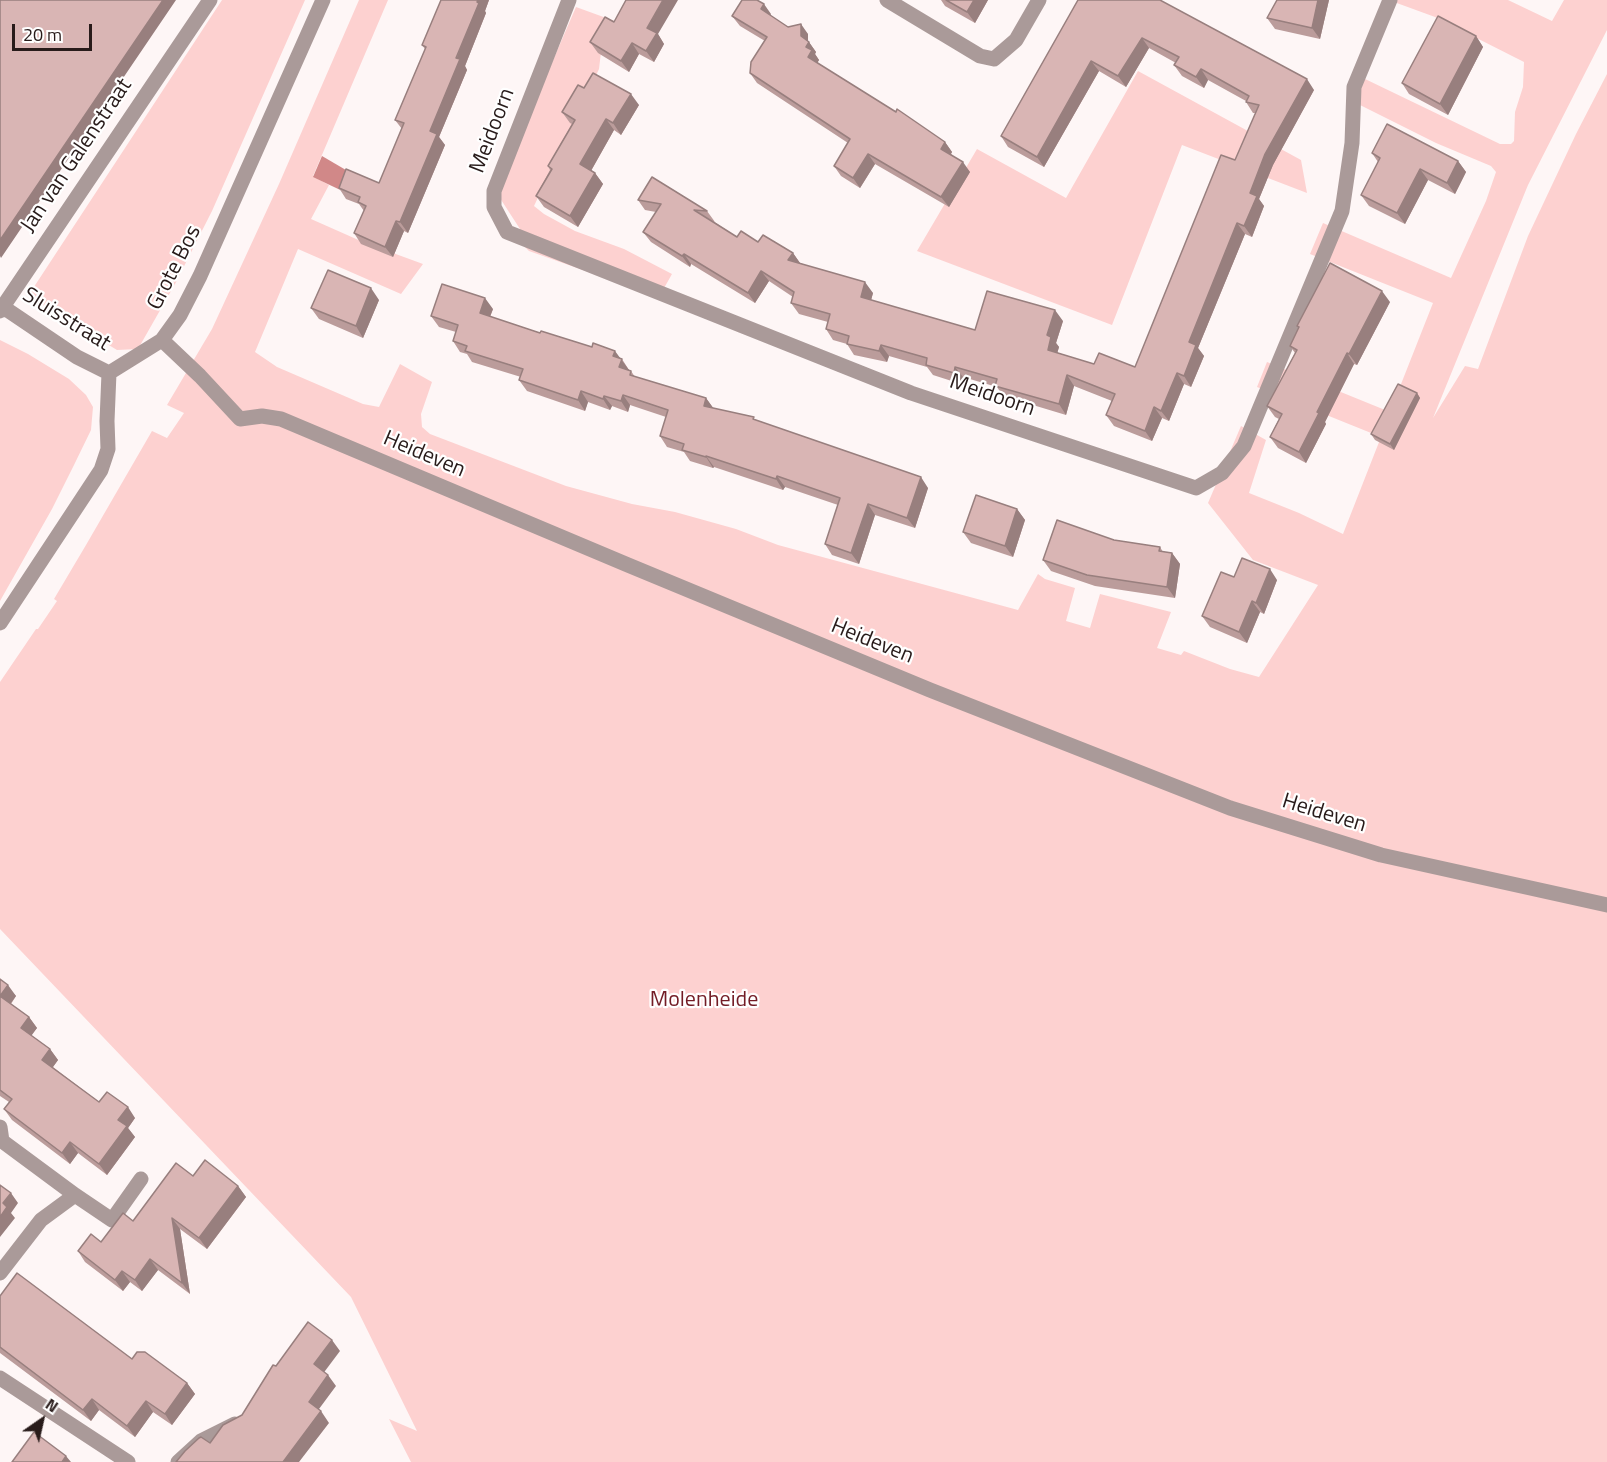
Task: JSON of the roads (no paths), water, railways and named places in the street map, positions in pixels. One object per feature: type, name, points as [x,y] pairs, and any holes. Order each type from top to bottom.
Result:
[{"type":"street","name":"Jan van Galenstraat","points":[[1,308],[210,0]]},
{"type":"street","name":"Grote Bos","points":[[109,373],[162,340],[180,315],[200,276],[323,0]]},
{"type":"street","name":"Meidoorn","points":[[569,0],[494,191],[494,207],[507,232],[911,393],[1196,488],[1222,474],[1244,446],[1342,211],[1352,142],[1354,87],[1390,0]]},
{"type":"street","points":[[887,0],[980,56],[994,59],[1016,40],[1039,0]]},
{"type":"street","name":"Sluisstraat","points":[[1,308],[77,357],[109,373]]},
{"type":"street","name":"Heideven","points":[[162,340],[240,419],[262,416],[281,419],[919,686],[1230,808],[1381,855],[1607,905]]},
{"type":"street","points":[[0,623],[101,470],[108,448],[109,373]]},
{"type":"street","points":[[0,1127],[2,1141],[112,1220],[141,1179]]},
{"type":"street","points":[[0,1273],[41,1220],[75,1195]]},
{"type":"street","points":[[0,1378],[128,1462]]},
{"type":"street","points":[[178,1462],[201,1441],[242,1420],[248,1411]]},
{"type":"park label","name":"Molenheide","points":[[704,1001]]}]
